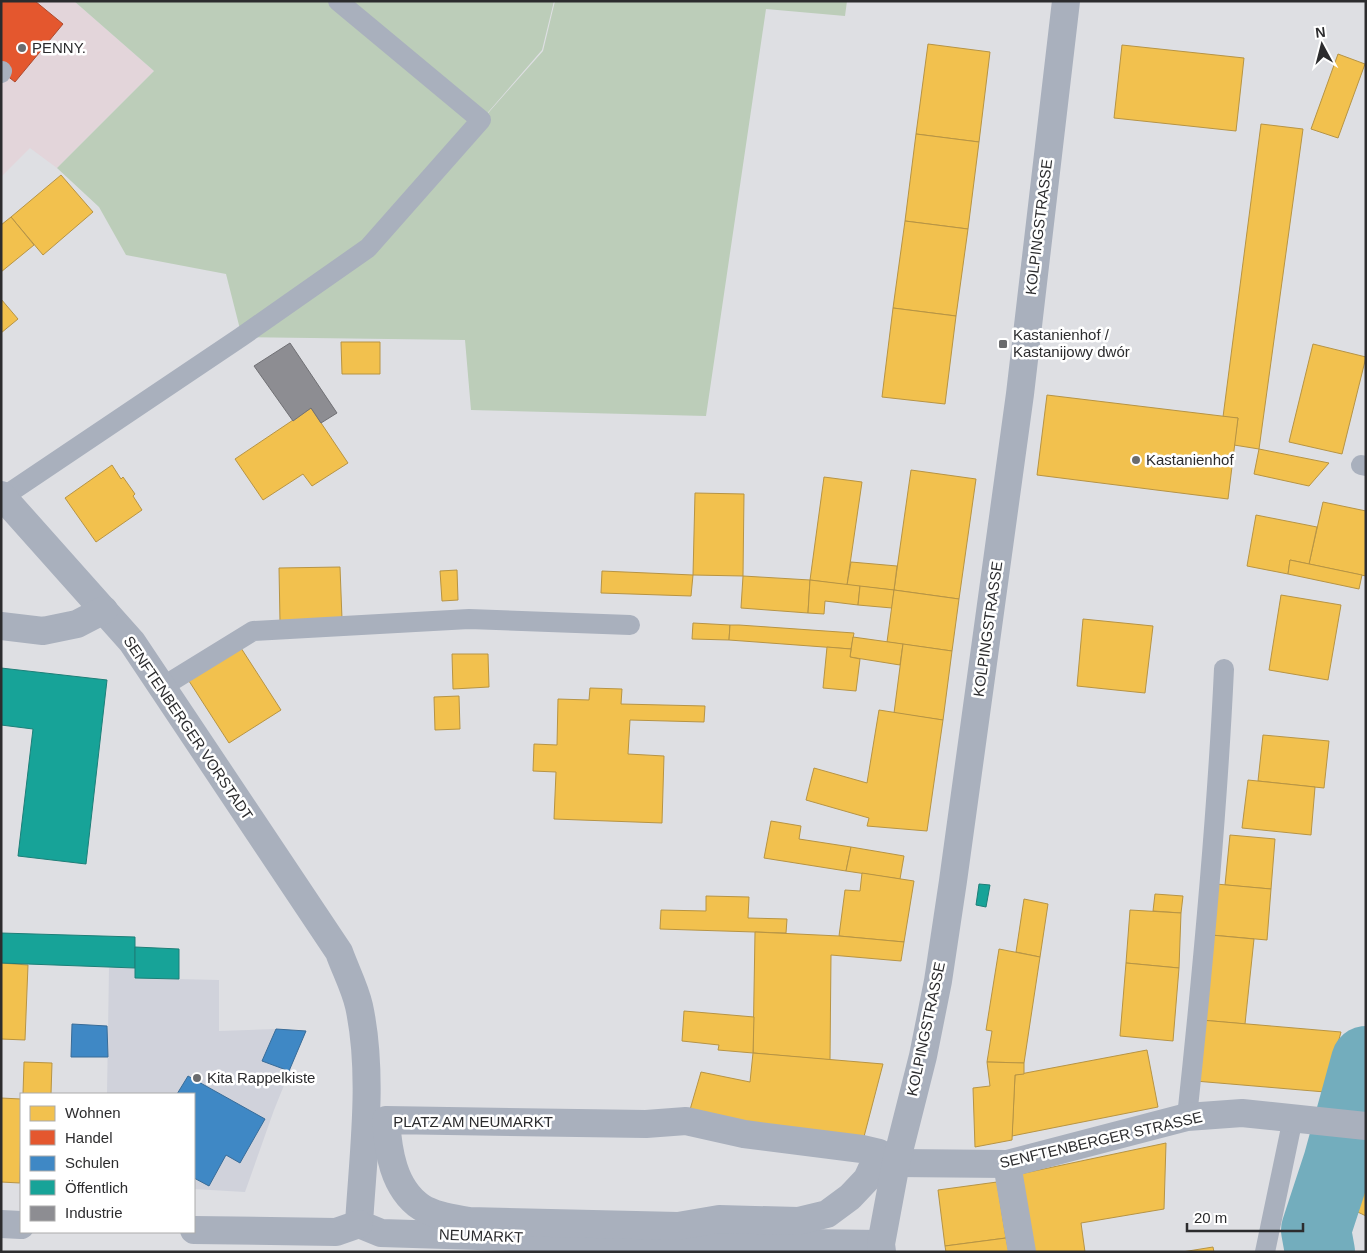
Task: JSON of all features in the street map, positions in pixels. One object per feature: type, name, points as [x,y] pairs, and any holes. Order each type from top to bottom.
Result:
[{"type":"street","name":"KOLPINGSTRASSE","points":[[882,1248],[896,1163],[938,981],[953,881],[1019,403],[1066,1]]},
{"type":"street","name":"SENFTENBERGER VORSTADT","points":[[2,496],[132,642],[339,952],[358,1005],[365,1054],[366,1116],[360,1224]]},
{"type":"street","points":[[1,626],[43,631],[77,624],[104,610]]},
{"type":"street","name":"SENFTENBERGER STRASSE","points":[[896,1163],[1007,1164],[1187,1117],[1242,1113],[1366,1126]]},
{"type":"street","name":"PLATZ AM NEUMARKT","points":[[386,1120],[646,1124],[686,1121],[744,1134],[862,1149],[879,1153],[867,1179],[850,1197],[827,1214],[798,1221],[718,1219],[678,1226],[469,1221],[442,1216],[421,1207],[404,1191],[390,1154],[386,1120]]},
{"type":"street","points":[[1007,1164],[1022,1252]]},
{"type":"street","points":[[1,1224],[20,1225]]},
{"type":"street","points":[[195,1230],[336,1232],[360,1224]]},
{"type":"street","name":"NEUMARKT","points":[[360,1224],[381,1233],[882,1248]]},
{"type":"lane","points":[[2,496],[241,337],[368,248],[481,120],[338,1]]},
{"type":"lane","points":[[162,687],[253,631],[469,619],[630,625]]},
{"type":"lane","points":[[1187,1117],[1202,976],[1220,762],[1224,669]]},
{"type":"lane","points":[[1265,1252],[1305,1119]]},
{"type":"shaded area","points":[[1,1],[74,1],[154,71],[57,168],[30,148],[1,177]]},
{"type":"shaded area","name":"Kita Rappelkiste","points":[[109,968],[135,968],[135,978],[219,980],[219,1031],[276,1029],[306,1031],[274,1110],[245,1192],[195,1189],[195,1093],[107,1093]]},
{"type":"green space","points":[[74,1],[554,1],[542,50],[451,155],[543,51],[555,1],[847,1],[845,16],[766,9],[706,416],[471,410],[465,340],[242,337],[226,274],[126,255],[99,207],[57,168],[154,71]]},
{"type":"building: Wohnen","points":[[928,44],[990,52],[979,142],[916,134]]},
{"type":"building: Wohnen","points":[[1122,45],[1244,58],[1236,131],[1114,118]]},
{"type":"building: Wohnen","points":[[1338,54],[1365,64],[1338,138],[1311,129]]},
{"type":"building: Wohnen","points":[[1261,124],[1303,129],[1259,449],[1234,445],[1238,418],[1223,417]]},
{"type":"building: Wohnen","points":[[916,134],[979,142],[968,229],[905,221]]},
{"type":"building: Wohnen","points":[[61,175],[93,212],[43,255],[11,217]]},
{"type":"building: Wohnen","points":[[11,217],[34,245],[1,272],[1,225]]},
{"type":"building: Wohnen","points":[[905,221],[968,229],[956,316],[893,308]]},
{"type":"building: Wohnen","points":[[1,299],[18,319],[1,333]]},
{"type":"building: Wohnen","points":[[893,308],[956,316],[945,404],[882,397]]},
{"type":"building: Wohnen","points":[[341,342],[380,342],[380,374],[342,374]]},
{"type":"building: Wohnen","points":[[1313,344],[1366,357],[1342,454],[1289,442]]},
{"type":"building: Wohnen","name":"Kastanienhof","points":[[1047,395],[1238,418],[1228,499],[1037,475]]},
{"type":"building: Wohnen","points":[[311,408],[348,463],[312,486],[303,474],[263,500],[235,459]]},
{"type":"building: Wohnen","points":[[1259,449],[1329,463],[1309,486],[1254,474]]},
{"type":"building: Wohnen","points":[[112,465],[121,479],[123,477],[135,494],[133,496],[142,510],[96,542],[65,498]]},
{"type":"building: Wohnen","points":[[911,470],[976,479],[959,599],[894,590]]},
{"type":"building: Wohnen","points":[[824,477],[862,482],[847,585],[810,580]]},
{"type":"building: Wohnen","points":[[695,493],[744,494],[743,576],[693,575]]},
{"type":"building: Wohnen","points":[[1323,502],[1366,511],[1366,576],[1309,564]]},
{"type":"building: Wohnen","points":[[1256,515],[1317,527],[1309,564],[1290,560],[1288,574],[1247,566]]},
{"type":"building: Wohnen","points":[[1290,560],[1362,575],[1359,589],[1288,574]]},
{"type":"building: Wohnen","points":[[851,562],[897,566],[894,590],[847,585]]},
{"type":"building: Wohnen","points":[[340,567],[342,619],[280,621],[279,568]]},
{"type":"building: Wohnen","points":[[457,570],[458,600],[442,601],[440,571]]},
{"type":"building: Wohnen","points":[[602,571],[693,575],[691,596],[601,593]]},
{"type":"building: Wohnen","points":[[743,576],[810,580],[808,613],[741,608]]},
{"type":"building: Wohnen","points":[[810,580],[860,586],[858,605],[825,601],[824,614],[808,613]]},
{"type":"building: Wohnen","points":[[860,586],[894,590],[892,608],[858,605]]},
{"type":"building: Wohnen","points":[[894,590],[959,599],[952,651],[887,642]]},
{"type":"building: Wohnen","points":[[1281,595],[1341,605],[1328,680],[1269,670]]},
{"type":"building: Wohnen","points":[[1083,619],[1153,626],[1145,693],[1077,686]]},
{"type":"building: Wohnen","points":[[693,623],[730,625],[729,640],[692,639]]},
{"type":"building: Wohnen","points":[[730,625],[854,633],[851,649],[729,640]]},
{"type":"building: Wohnen","points":[[853,637],[903,644],[900,665],[850,657]]},
{"type":"building: Wohnen","points":[[903,644],[952,651],[943,720],[894,713]]},
{"type":"building: Wohnen","points":[[827,647],[851,649],[850,657],[860,659],[856,691],[823,688]]},
{"type":"building: Wohnen","points":[[241,648],[281,710],[229,743],[189,681]]},
{"type":"building: Wohnen","points":[[452,654],[488,654],[489,687],[453,689]]},
{"type":"building: Wohnen","points":[[590,688],[622,689],[621,704],[705,706],[704,722],[630,720],[628,754],[664,756],[662,823],[554,819],[556,772],[533,771],[534,744],[557,745],[558,699],[589,700]]},
{"type":"building: Wohnen","points":[[459,696],[460,729],[435,730],[434,697]]},
{"type":"building: Wohnen","points":[[879,710],[943,720],[927,831],[867,826],[869,818],[806,800],[814,768],[867,783]]},
{"type":"building: Wohnen","points":[[1263,735],[1329,741],[1324,788],[1258,781]]},
{"type":"building: Wohnen","points":[[1248,780],[1315,787],[1311,835],[1242,828]]},
{"type":"building: Wohnen","points":[[771,821],[801,826],[799,839],[851,847],[846,871],[764,858]]},
{"type":"building: Wohnen","points":[[1230,835],[1275,839],[1271,889],[1225,885]]},
{"type":"building: Wohnen","points":[[851,847],[904,856],[900,879],[846,871]]},
{"type":"building: Wohnen","points":[[862,873],[914,881],[904,942],[839,936],[845,890],[860,891]]},
{"type":"building: Wohnen","points":[[1216,884],[1271,889],[1267,940],[1211,935]]},
{"type":"building: Wohnen","points":[[1155,894],[1183,896],[1181,913],[1153,911]]},
{"type":"building: Wohnen","points":[[706,896],[749,897],[748,918],[787,919],[786,933],[660,929],[661,910],[706,911]]},
{"type":"building: Wohnen","points":[[1024,899],[1048,904],[1040,957],[1016,952]]},
{"type":"building: Wohnen","points":[[1130,910],[1181,913],[1179,968],[1126,963]]},
{"type":"building: Wohnen","points":[[755,932],[839,936],[904,942],[901,961],[831,955],[830,1060],[753,1053]]},
{"type":"building: Wohnen","points":[[1211,935],[1254,939],[1245,1024],[1201,1020]]},
{"type":"building: Wohnen","points":[[999,949],[1040,957],[1024,1063],[987,1062],[992,1031],[986,1030]]},
{"type":"building: Wohnen","points":[[1,963],[28,965],[25,1040],[1,1039]]},
{"type":"building: Wohnen","points":[[1126,963],[1179,968],[1173,1041],[1120,1036]]},
{"type":"building: Wohnen","points":[[684,1011],[754,1017],[753,1053],[718,1050],[719,1045],[682,1041]]},
{"type":"building: Wohnen","points":[[1201,1020],[1341,1032],[1325,1092],[1195,1081]]},
{"type":"building: Wohnen","points":[[1147,1050],[1158,1107],[1012,1136],[1015,1075]]},
{"type":"building: Wohnen","points":[[753,1053],[883,1064],[861,1148],[687,1120],[701,1072],[750,1082]]},
{"type":"building: Wohnen","points":[[24,1062],[52,1063],[51,1093],[23,1093]]},
{"type":"building: Wohnen","points":[[987,1062],[1024,1063],[1024,1074],[1015,1075],[1012,1140],[975,1147],[973,1088],[990,1086]]},
{"type":"building: Wohnen","points":[[1,1098],[20,1099],[20,1183],[1,1182]]},
{"type":"building: Wohnen","points":[[1358,1139],[1366,1143],[1366,1216],[1337,1202]]},
{"type":"building: Wohnen","points":[[1166,1143],[1164,1209],[1081,1223],[1085,1252],[1032,1252],[1020,1174]]},
{"type":"building: Wohnen","points":[[997,1182],[1006,1238],[945,1246],[938,1190]]},
{"type":"building: Wohnen","points":[[1006,1238],[1009,1252],[946,1252],[945,1246]]},
{"type":"building: Wohnen","points":[[1213,1247],[1214,1252],[1182,1252]]},
{"type":"building: Handel","name":"PENNY.","points":[[1,1],[35,1],[63,24],[15,82],[1,71]]},
{"type":"building: Schulen","points":[[72,1024],[107,1026],[108,1057],[71,1057]]},
{"type":"building: Schulen","points":[[276,1029],[306,1031],[289,1071],[262,1061]]},
{"type":"building: Schulen","points":[[188,1076],[265,1119],[240,1163],[226,1155],[209,1186],[195,1179],[195,1093],[178,1093]]},
{"type":"building: Öffentlich","points":[[1,668],[107,680],[86,864],[18,856],[33,729],[1,725]]},
{"type":"building: Öffentlich","points":[[979,884],[990,885],[986,907],[976,905]]},
{"type":"building: Öffentlich","points":[[1,933],[135,937],[135,968],[1,963]]},
{"type":"building: Öffentlich","points":[[135,947],[179,949],[179,979],[135,978]]},
{"type":"building: Industrie","points":[[290,343],[337,413],[321,423],[311,408],[293,421],[254,366]]},
{"type":"waterway","points":[[1320,1252],[1316,1230],[1338,1163],[1366,1061]]},
{"type":"place","name":"PENNY.","points":[[22,48]]},
{"type":"place","name":"Kastanienhof / Kastanijowy dwór","points":[[1003,344]]},
{"type":"place","name":"Kastanienhof","points":[[1136,460]]},
{"type":"place","name":"Kita Rappelkiste","points":[[197,1078]]}]
